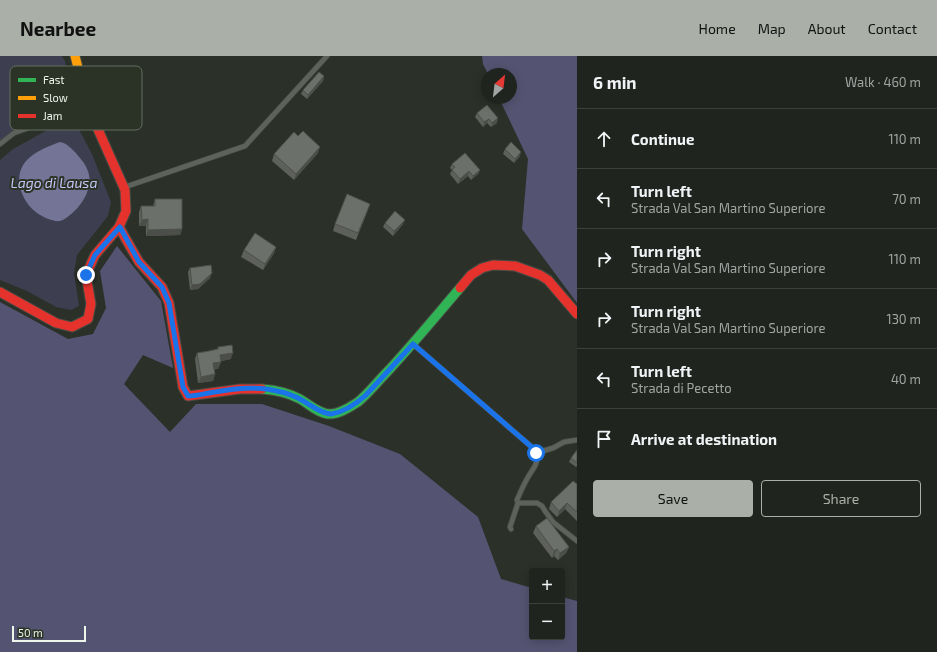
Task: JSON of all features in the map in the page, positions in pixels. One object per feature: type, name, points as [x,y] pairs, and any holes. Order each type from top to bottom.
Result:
[{"type":"street","points":[[75,56],[78,66]]},
{"type":"street","points":[[0,292],[56,323],[72,328],[88,319],[91,304],[86,275],[95,255],[120,227],[126,210],[124,187],[99,130]]},
{"type":"street","points":[[120,227],[139,262],[162,287],[169,303],[183,387],[188,396],[197,396],[235,388],[253,387],[283,392],[299,398],[322,412],[330,414],[348,409],[362,399],[413,344],[471,275],[482,268],[493,265],[515,266],[548,280],[577,314]]},
{"type":"lane","points":[[124,187],[245,146],[328,56]]},
{"type":"lane","points":[[0,144],[14,133],[22,130]]},
{"type":"lane","points":[[413,344],[534,449],[537,456],[534,470],[528,477],[517,500],[518,503],[510,529]]},
{"type":"lane","points":[[536,453],[554,448],[564,442],[577,440]]},
{"type":"lane","points":[[518,503],[532,502],[542,506],[553,522],[577,541]]},
{"type":"shaded area","points":[[0,56],[62,56],[66,66],[10,66],[10,130],[15,130],[0,143]]},
{"type":"shaded area","points":[[482,56],[577,56],[577,303],[522,229],[528,159],[502,104],[517,104],[517,68],[485,68]]},
{"type":"shaded area","points":[[47,130],[79,130],[92,154],[111,202],[108,216],[77,255],[74,273],[79,306],[71,310],[56,307],[27,291],[0,280],[0,160],[13,149]]},
{"type":"shaded area","points":[[117,246],[161,301],[173,368],[143,355],[124,384],[170,432],[196,404],[262,404],[329,426],[400,454],[478,517],[501,579],[529,587],[529,640],[565,640],[565,598],[577,601],[577,652],[0,652],[0,302],[68,339],[93,334],[106,308],[100,271]]},
{"type":"water","name":"Lago di Lausa","points":[[60,142],[70,147],[83,162],[89,175],[90,182],[89,188],[83,200],[75,211],[61,221],[57,221],[42,216],[31,208],[26,202],[20,188],[19,180],[23,165],[31,156]]},
{"type":"building","points":[[319,72],[324,76],[308,95],[303,90]]},
{"type":"building","points":[[487,105],[498,118],[492,123],[489,119],[484,122],[477,113]]},
{"type":"building","points":[[303,131],[320,147],[296,174],[274,154],[294,132],[298,136]]},
{"type":"building","points":[[511,142],[521,152],[515,159],[505,149]]},
{"type":"building","points":[[465,153],[480,170],[473,176],[469,171],[460,179],[452,170],[455,167],[452,164]]},
{"type":"building","points":[[347,194],[370,204],[358,233],[335,224]]},
{"type":"building","points":[[155,199],[182,199],[182,229],[148,230],[148,219],[142,220],[141,206],[155,206]]},
{"type":"building","points":[[395,211],[405,220],[394,231],[385,223]]},
{"type":"building","points":[[255,233],[276,247],[265,264],[244,250]]},
{"type":"building","points":[[211,265],[212,273],[200,284],[192,285],[190,268]]},
{"type":"building","points":[[232,345],[233,353],[220,355],[221,362],[213,363],[215,374],[201,377],[197,353]]},
{"type":"building","points":[[577,450],[577,463],[571,458]]},
{"type":"building","points":[[573,481],[577,484],[577,512],[567,503],[559,511],[551,502]]},
{"type":"building","points":[[547,518],[569,547],[560,553],[557,549],[554,551],[536,526]]},
{"type":"traffic: fast","points":[[262,389],[291,395],[326,414],[334,414],[345,410],[358,402],[370,391],[460,288]]},
{"type":"traffic: slow","points":[[75,56],[78,66]]},
{"type":"traffic: jam","points":[[0,292],[56,323],[72,327],[88,319],[91,304],[86,275],[95,255],[119,227],[126,211],[125,190],[98,130]]},
{"type":"traffic: jam","points":[[119,227],[139,262],[162,287],[169,303],[183,387],[188,396],[240,389],[262,389]]},
{"type":"traffic: jam","points":[[460,288],[471,275],[482,268],[493,265],[515,266],[540,275],[548,280],[577,314]]},
{"type":"route","points":[[86,275],[95,255],[120,227],[121,232],[139,262],[162,287],[169,303],[183,387],[188,396],[197,396],[235,388],[253,387],[270,389],[299,398],[322,412],[330,414],[348,409],[358,402],[413,344],[534,449],[536,453]]}]
